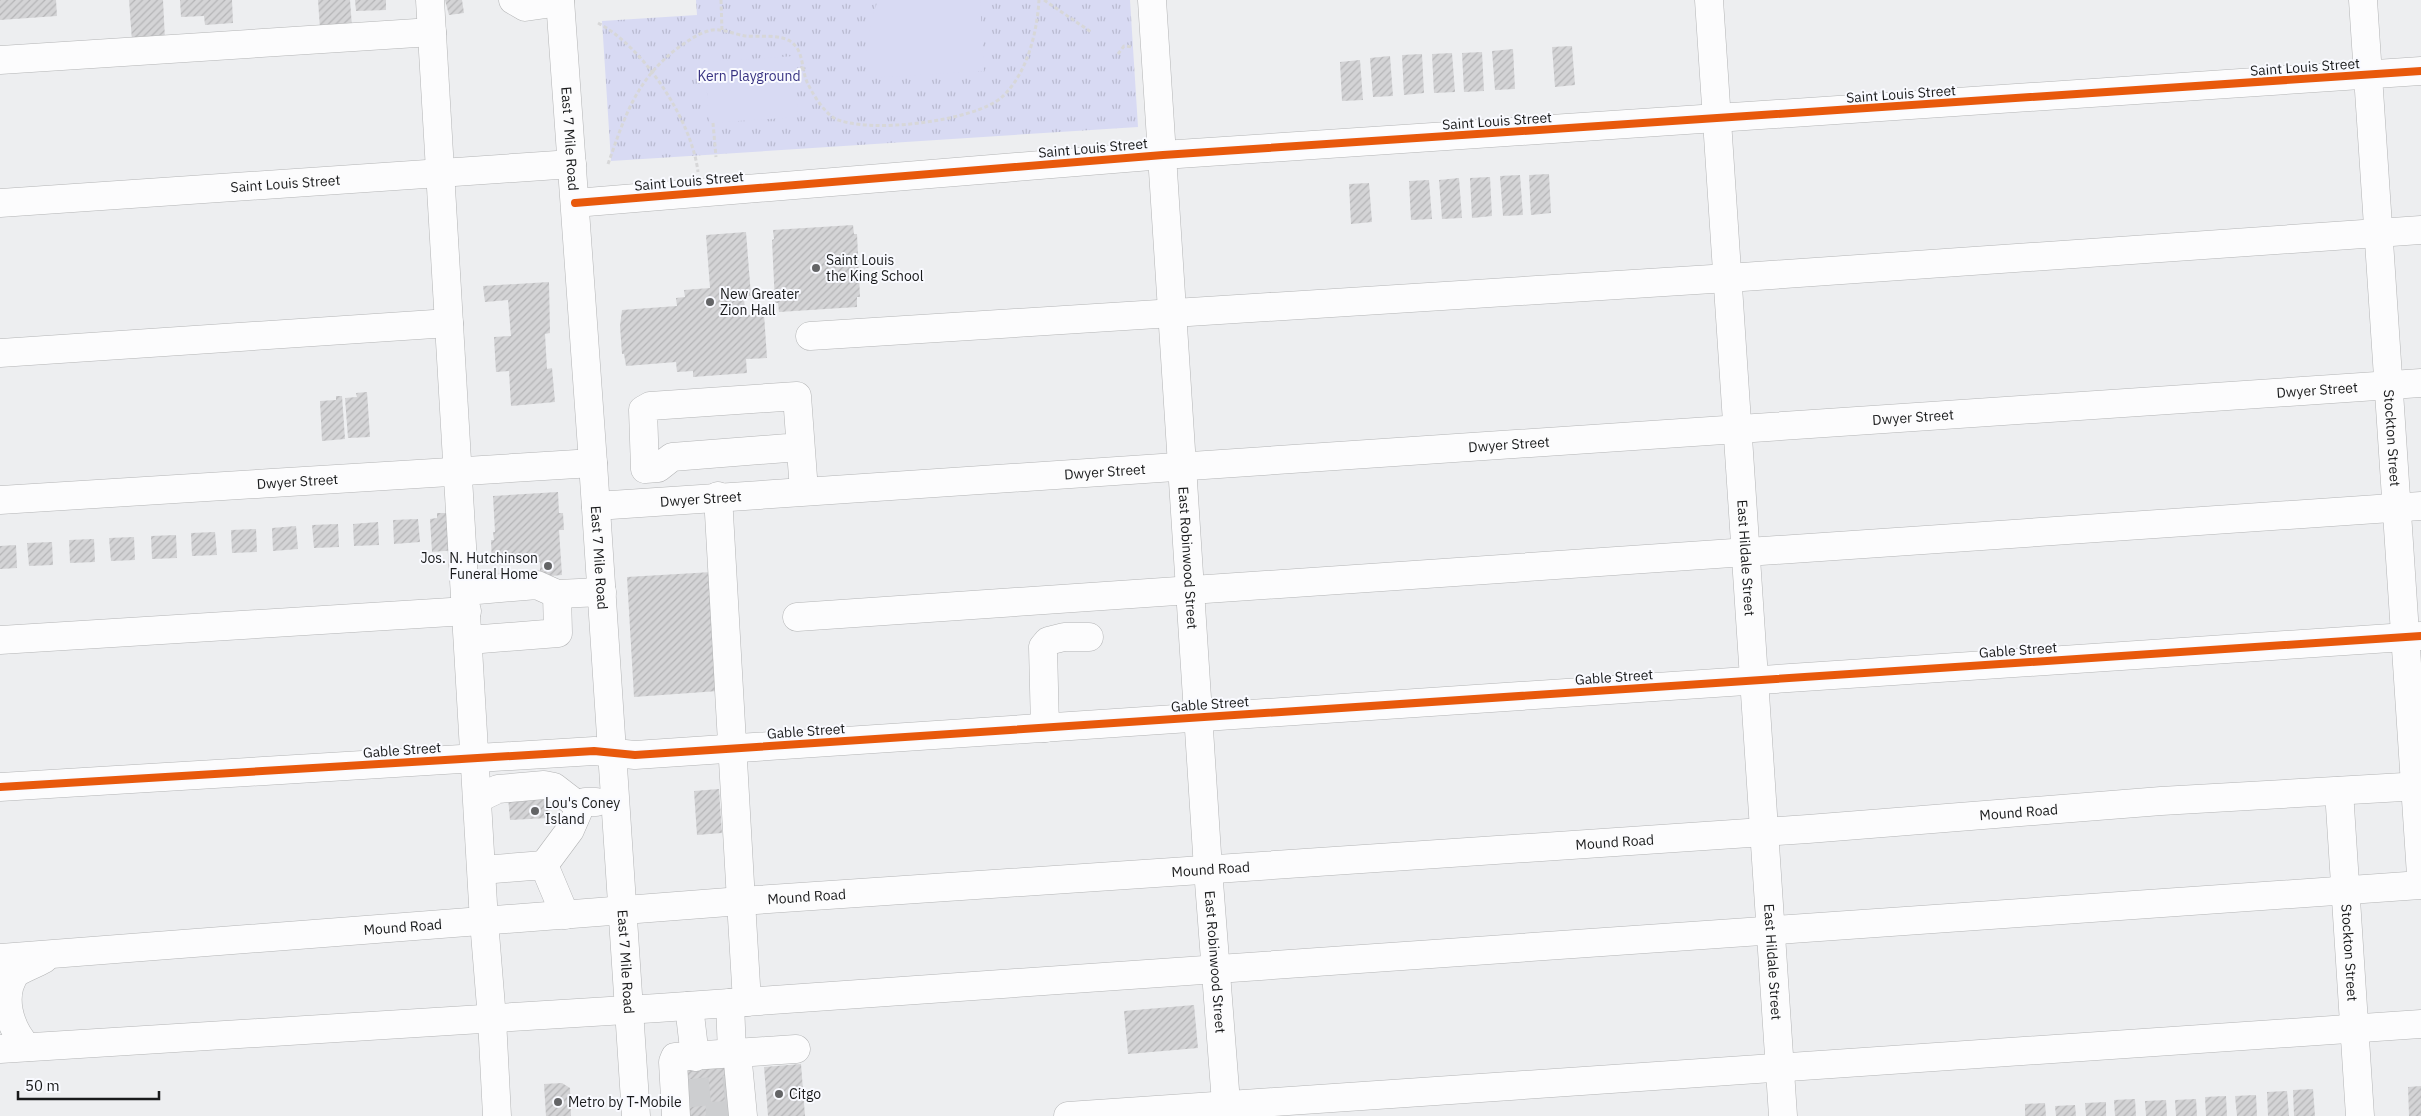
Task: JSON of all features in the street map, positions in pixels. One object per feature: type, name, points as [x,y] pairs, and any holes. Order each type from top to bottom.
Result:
[{"type":"street","points":[[430,0],[497,1116]]},
{"type":"street","points":[[513,0],[525,8],[560,1]]},
{"type":"street","name":"East Robinwood Street","points":[[1152,0],[1208,869],[1227,1110]]},
{"type":"street","name":"East Hildale Street","points":[[1709,0],[1783,1116]]},
{"type":"street","name":"Stockton Street","points":[[2363,0],[2389,385],[2409,507],[2421,875]]},
{"type":"street","name":"East 7 Mile Road","points":[[560,1],[594,463],[636,1116]]},
{"type":"street","points":[[0,60],[432,32]]},
{"type":"street","name":"Saint Louis Street","points":[[575,203],[1163,155],[2421,71]]},
{"type":"street","name":"Saint Louis Street","points":[[0,203],[572,164]]},
{"type":"street","points":[[810,336],[1728,278],[2421,230]]},
{"type":"street","points":[[0,353],[449,322]]},
{"type":"street","name":"Dwyer Street","points":[[596,506],[804,490],[2421,383]]},
{"type":"street","points":[[800,446],[672,457],[658,468],[645,468],[643,410],[650,406],[796,396],[804,490]]},
{"type":"street","name":"Dwyer Street","points":[[0,500],[594,463]]},
{"type":"street","points":[[658,468],[659,501]]},
{"type":"street","points":[[718,496],[741,901],[739,1003],[732,1053],[738,1063],[738,1104]]},
{"type":"street","points":[[797,617],[1746,550],[2409,507]]},
{"type":"street","points":[[0,640],[466,601],[537,585],[557,594],[602,592]]},
{"type":"street","points":[[469,640],[558,633],[557,594]]},
{"type":"street","points":[[1045,728],[1043,647],[1048,641],[1064,637],[1089,637]]},
{"type":"street","name":"Gable Street","points":[[0,787],[594,751],[635,755],[2413,637]]},
{"type":"street","points":[[479,798],[498,789],[544,785],[554,787],[580,807]]},
{"type":"street","name":"Mound Road","points":[[0,958],[741,901],[2419,786]]},
{"type":"street","name":"Stockton Street","points":[[2340,791],[2360,1116]]},
{"type":"street","points":[[482,870],[544,865],[570,830],[580,807],[585,802],[615,801]]},
{"type":"street","points":[[544,865],[565,915]]},
{"type":"street","points":[[0,1049],[739,1003],[2421,885]]},
{"type":"street","points":[[27,1047],[4,1017],[1,999],[6,983],[16,973],[55,954]]},
{"type":"street","points":[[680,1086],[689,1006]]},
{"type":"street","points":[[1068,1116],[1227,1110],[1780,1068],[2421,1024]]},
{"type":"street","points":[[633,1074],[680,1086],[732,1053],[796,1049]]},
{"type":"path","points":[[721,0],[722,30]]},
{"type":"path","points":[[608,164],[633,96],[652,72],[673,52],[694,36],[709,30],[774,37],[789,41],[799,52],[807,81],[822,105],[834,118],[878,126],[910,124],[980,110],[1002,98],[1014,83],[1023,67],[1032,39],[1039,0]]},
{"type":"path","points":[[1044,0],[1092,32]]},
{"type":"path","points":[[598,23],[613,30],[639,55],[660,80],[683,126],[696,158],[700,193]]},
{"type":"path","points":[[1118,54],[1124,46],[1136,47]]},
{"type":"path","points":[[795,72],[803,67]]},
{"type":"path","points":[[713,123],[716,157]]},
{"type":"green space","name":"Kern Playground","points":[[696,0],[1130,0],[1138,127],[611,161],[602,21],[697,15]]},
{"type":"green space","points":[[878,0],[980,0],[984,71],[867,78],[866,57],[868,38]]},
{"type":"green space","points":[[794,56],[798,117],[709,123],[705,62]]},
{"type":"building","points":[[0,0],[56,0],[57,16],[0,20]]},
{"type":"building","points":[[129,0],[163,0],[165,40],[132,41]]},
{"type":"building","points":[[180,0],[232,0],[233,23],[205,25],[204,16],[181,17]]},
{"type":"building","points":[[318,0],[350,0],[352,27],[320,29]]},
{"type":"building","points":[[355,0],[386,0],[386,10],[356,11]]},
{"type":"building","points":[[445,0],[462,0],[464,13],[449,15]]},
{"type":"building","points":[[1572,46],[1575,85],[1555,87],[1552,47]]},
{"type":"building","points":[[1513,49],[1515,89],[1495,90],[1492,51]]},
{"type":"building","points":[[1482,52],[1484,91],[1464,92],[1462,53]]},
{"type":"building","points":[[1452,53],[1455,92],[1434,93],[1432,54]]},
{"type":"building","points":[[1422,54],[1424,93],[1404,95],[1402,55]]},
{"type":"building","points":[[1390,56],[1393,96],[1373,97],[1370,58]]},
{"type":"building","points":[[1360,60],[1363,100],[1342,101],[1340,62]]},
{"type":"building","points":[[1549,174],[1551,213],[1531,215],[1529,175]]},
{"type":"building","points":[[1520,175],[1523,215],[1503,216],[1500,176]]},
{"type":"building","points":[[1490,177],[1492,216],[1472,218],[1470,178]]},
{"type":"building","points":[[1459,178],[1462,218],[1442,219],[1439,180]]},
{"type":"building","points":[[1429,180],[1432,219],[1411,220],[1409,181]]},
{"type":"building","points":[[1369,183],[1372,222],[1351,224],[1349,184]]},
{"type":"building","name":"Saint Louis the King School","points":[[853,225],[854,234],[857,234],[860,297],[857,297],[857,307],[779,312],[778,303],[775,303],[773,230]]},
{"type":"building","name":"New Greater Zion Hall","points":[[746,232],[751,296],[744,296],[745,315],[764,314],[767,358],[746,359],[747,373],[693,377],[693,371],[677,372],[676,362],[626,366],[624,354],[622,354],[620,326],[622,310],[677,306],[676,298],[685,297],[684,290],[710,288],[706,235]]},
{"type":"building","points":[[549,282],[550,333],[545,334],[547,369],[552,368],[555,402],[511,406],[509,371],[496,372],[494,337],[511,336],[508,300],[485,302],[483,286]]},
{"type":"building","points":[[367,392],[370,437],[348,438],[345,398],[357,397],[356,393]]},
{"type":"building","points":[[336,396],[342,396],[345,439],[322,441],[320,401],[336,400]]},
{"type":"building","points":[[558,492],[559,513],[563,513],[564,530],[559,530],[562,575],[540,577],[540,562],[492,565],[491,540],[494,540],[493,532],[495,532],[493,496]]},
{"type":"building","points":[[437,513],[448,513],[456,550],[432,552],[430,519],[437,518]]},
{"type":"building","points":[[418,519],[420,542],[394,544],[393,520]]},
{"type":"building","points":[[378,522],[379,545],[354,546],[353,524]]},
{"type":"building","points":[[338,524],[339,547],[314,548],[312,525]]},
{"type":"building","points":[[296,526],[298,549],[273,551],[272,528]]},
{"type":"building","points":[[256,529],[257,552],[232,553],[231,530]]},
{"type":"building","points":[[215,532],[217,555],[192,556],[191,533]]},
{"type":"building","points":[[176,535],[177,558],[152,559],[151,536]]},
{"type":"building","points":[[134,537],[135,560],[111,561],[109,538]]},
{"type":"building","points":[[94,539],[95,562],[70,563],[69,540]]},
{"type":"building","points":[[52,542],[53,565],[29,566],[27,543]]},
{"type":"building","points":[[16,545],[17,568],[0,569],[0,546]]},
{"type":"building","points":[[712,572],[718,691],[634,697],[627,577]]},
{"type":"building","points":[[719,789],[722,833],[697,835],[694,791]]},
{"type":"building","points":[[547,794],[549,818],[510,820],[508,797]]},
{"type":"building","points":[[1194,1005],[1198,1048],[1128,1054],[1124,1011]]},
{"type":"building","points":[[729,1063],[733,1116],[684,1116],[680,1066]]},
{"type":"building","points":[[801,1064],[805,1116],[768,1116],[764,1067]]},
{"type":"building","name":"Metro by T-Mobile","points":[[562,1083],[570,1088],[571,1116],[546,1116],[544,1084]]},
{"type":"building","points":[[2421,1086],[2421,1116],[2409,1116],[2408,1087]]},
{"type":"building","points":[[2313,1089],[2315,1116],[2294,1116],[2293,1090]]},
{"type":"building","points":[[2287,1091],[2289,1116],[2268,1116],[2267,1092]]},
{"type":"building","points":[[2256,1095],[2257,1116],[2237,1116],[2235,1096]]},
{"type":"building","points":[[2226,1096],[2227,1116],[2206,1116],[2205,1097]]},
{"type":"building","points":[[2135,1099],[2136,1116],[2115,1116],[2114,1100]]},
{"type":"building","points":[[2196,1099],[2197,1116],[2176,1116],[2175,1100]]},
{"type":"building","points":[[2166,1100],[2167,1116],[2146,1116],[2145,1101]]},
{"type":"building","points":[[2106,1102],[2106,1116],[2086,1116],[2085,1103]]},
{"type":"building","points":[[2045,1103],[2046,1116],[2025,1116],[2025,1104]]},
{"type":"building","points":[[2075,1105],[2076,1116],[2056,1116],[2055,1106]]},
{"type":"tunnel","points":[[682,1094],[731,1089]]},
{"type":"tunnel","points":[[706,1116],[733,1115]]},
{"type":"cycle path","points":[[575,203],[1163,155],[2421,71]]},
{"type":"cycle path","points":[[0,787],[594,751],[635,755],[2421,636]]},
{"type":"place","name":"Saint Louis the King School","points":[[816,268]]},
{"type":"place","name":"New Greater Zion Hall","points":[[710,302]]},
{"type":"place","name":"Jos. N. Hutchinson Funeral Home","points":[[548,566]]},
{"type":"place","name":"Lou's Coney Island","points":[[535,811]]},
{"type":"place","name":"Citgo","points":[[779,1094]]},
{"type":"place","name":"Metro by T-Mobile","points":[[558,1102]]}]
